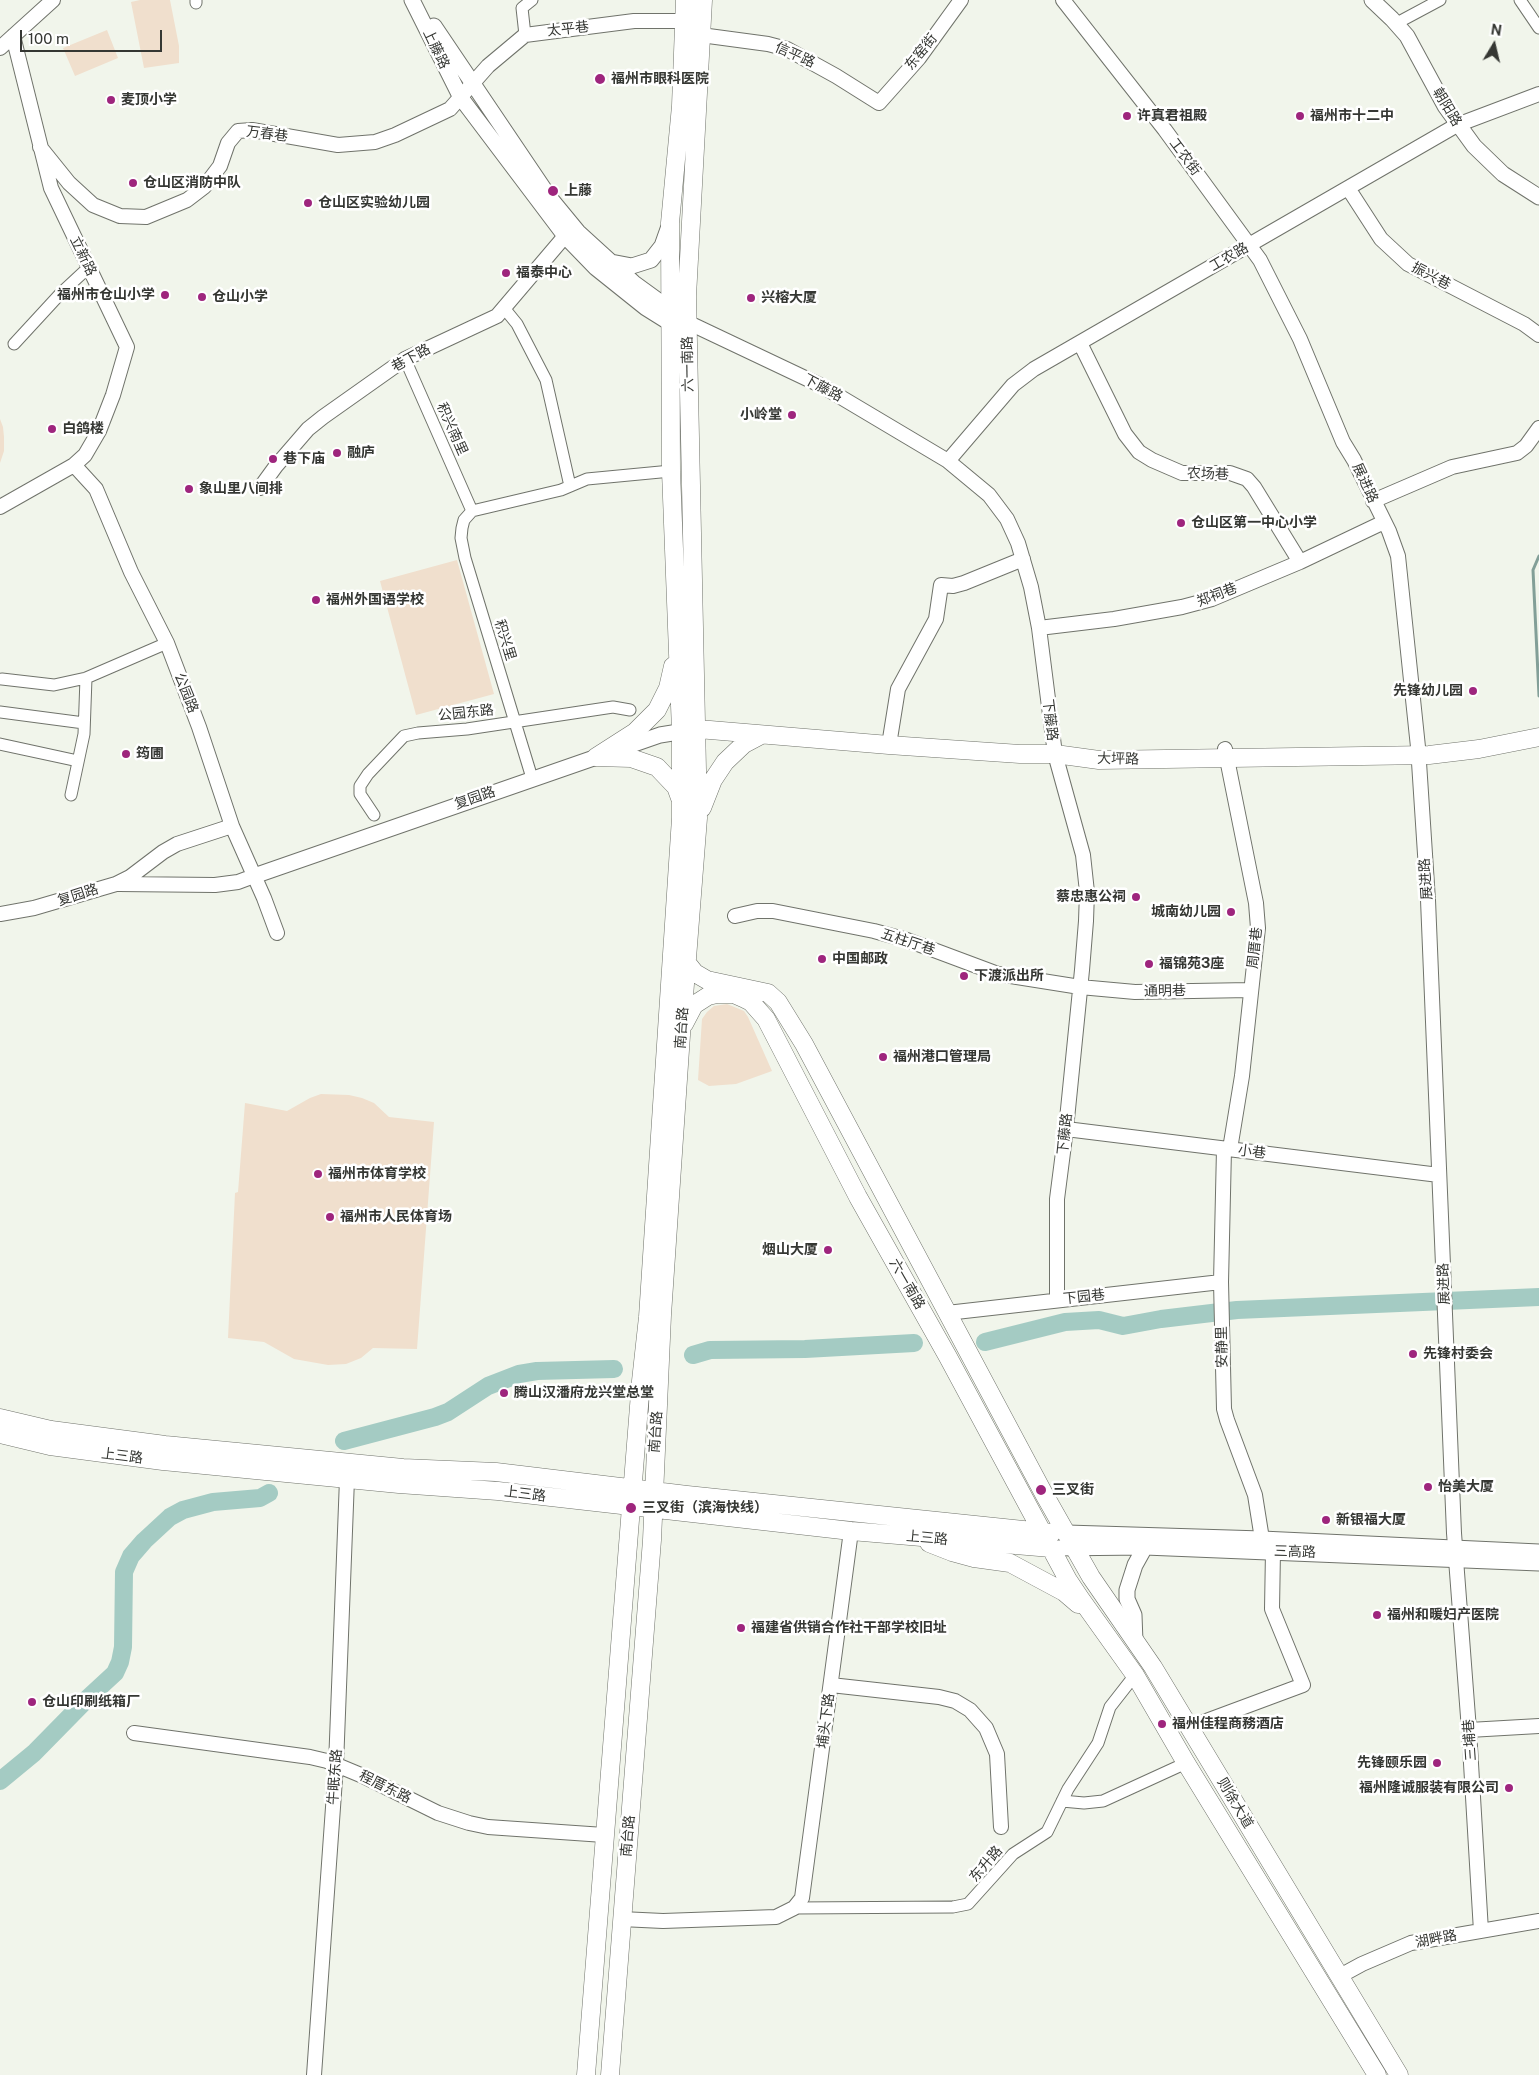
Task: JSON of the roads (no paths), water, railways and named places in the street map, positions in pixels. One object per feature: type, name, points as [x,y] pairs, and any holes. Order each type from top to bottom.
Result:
[{"type":"main road","name":"上藤路","points":[[412,0],[461,98],[565,236],[596,268],[646,308],[679,322]]},
{"type":"main road","points":[[418,0],[472,84],[512,139],[550,198],[578,232],[679,322]]},
{"type":"main road","name":"六一南路","points":[[685,0],[681,106],[670,223],[679,322],[690,730]]},
{"type":"main road","name":"六一南路","points":[[690,730],[678,646],[671,471],[679,322],[703,0]]},
{"type":"main road","name":"朝阳路","points":[[1372,0],[1397,24],[1411,42],[1457,125],[1493,166],[1518,185],[1539,197]]},
{"type":"main road","points":[[610,262],[632,266],[650,260],[662,246],[670,223]]},
{"type":"main road","points":[[596,757],[635,732],[657,710],[668,688],[678,646]]},
{"type":"main road","points":[[690,730],[1020,754],[1055,754],[1096,750],[1226,754],[1418,752],[1492,738],[1536,733]]},
{"type":"main road","name":"复园路","points":[[254,876],[532,778],[660,736],[690,730]]},
{"type":"main road","name":"南台路","points":[[586,2075],[630,1507],[648,1317],[681,802],[690,730]]},
{"type":"main road","name":"南台路","points":[[610,2075],[652,1540],[662,1315],[698,818],[690,730]]},
{"type":"main road","points":[[698,818],[713,780],[725,762],[744,744],[761,735]]},
{"type":"main road","points":[[596,757],[631,758],[657,767],[676,787],[681,802]]},
{"type":"main road","name":"六一南路","points":[[687,963],[695,973],[707,980],[768,993],[778,1002],[804,1044],[1071,1541]]},
{"type":"main road","name":"六一南路","points":[[681,1035],[686,1019],[694,1005],[708,996],[717,994],[734,994],[744,998],[766,1019],[858,1197],[948,1357],[1047,1540]]},
{"type":"main road","name":"上三路","points":[[0,1418],[51,1430],[155,1444],[403,1468],[496,1472],[1047,1540]]},
{"type":"main road","name":"上三路","points":[[0,1434],[83,1451],[347,1479],[498,1491],[851,1531],[910,1536],[1047,1540]]},
{"type":"main road","points":[[910,1536],[952,1552],[974,1558],[1010,1563],[1020,1568],[1070,1596],[1114,1646]]},
{"type":"main road","name":"三高路","points":[[1071,1541],[1262,1539],[1456,1554],[1539,1563]]},
{"type":"main road","points":[[1047,1540],[1071,1541]]},
{"type":"main road","name":"则徐大道","points":[[1047,1540],[1080,1598],[1135,1675],[1186,1763],[1376,2075]]},
{"type":"main road","name":"则徐大道","points":[[1071,1541],[1091,1577],[1153,1667],[1190,1727],[1399,2075]]},
{"type":"main road","name":"三高路","points":[[1071,1541],[1145,1547],[1273,1552],[1456,1554],[1539,1552]]},
{"type":"main road","points":[[1135,1642],[1134,1615],[1129,1607],[1128,1590],[1145,1547]]},
{"type":"street","points":[[0,48],[53,0]]},
{"type":"street","points":[[461,98],[488,66],[525,35],[522,8],[532,0]]},
{"type":"street","name":"东窑街","points":[[879,103],[918,58],[961,0]]},
{"type":"street","name":"工农街","points":[[1063,0],[1165,130],[1250,244]]},
{"type":"street","points":[[1397,24],[1440,0]]},
{"type":"street","points":[[1520,0],[1539,28]]},
{"type":"street","name":"太平巷","points":[[525,35],[634,22],[684,21]]},
{"type":"street","name":"信平路","points":[[701,35],[768,44],[787,49],[819,65],[879,103]]},
{"type":"street","name":"立新路","points":[[0,506],[74,465],[85,456],[99,431],[122,369],[127,347],[55,199],[40,147],[13,36]]},
{"type":"street","name":"工农路","points":[[948,461],[1020,379],[1034,368],[1457,125],[1539,94]]},
{"type":"street","name":"万春巷","points":[[40,147],[69,183],[93,204],[114,215],[141,218],[187,200],[204,188],[220,166],[228,143],[238,131],[252,130],[330,144],[365,144],[390,137],[446,112],[461,98]]},
{"type":"street","name":"振兴巷","points":[[1348,188],[1382,239],[1408,264],[1524,324],[1539,335]]},
{"type":"street","name":"巷下路","points":[[260,488],[276,466],[312,425],[405,359],[497,316],[565,236]]},
{"type":"street","name":"展进路","points":[[1250,244],[1270,278],[1300,339],[1343,442],[1354,460],[1392,538],[1398,556],[1418,752],[1428,900],[1456,1554]]},
{"type":"street","points":[[14,344],[61,293],[89,267]]},
{"type":"street","points":[[504,308],[517,324],[546,380],[570,486]]},
{"type":"street","name":"下藤路","points":[[679,322],[822,386],[948,461],[995,502],[1012,530],[1024,558],[1039,628],[1055,754],[1076,826],[1085,868],[1086,921],[1066,1129],[1057,1199],[1057,1300]]},
{"type":"street","name":"农场巷","points":[[1080,343],[1125,434],[1139,452],[1182,473],[1230,473],[1246,479],[1254,487],[1300,562]]},
{"type":"street","name":"积兴南里","points":[[405,359],[472,511]]},
{"type":"street","points":[[1373,501],[1452,467],[1517,453],[1526,446],[1539,428]]},
{"type":"street","name":"公园路","points":[[74,465],[96,489],[131,572],[167,643],[199,727],[232,826],[277,932]]},
{"type":"street","points":[[472,511],[570,486],[587,479],[671,471]]},
{"type":"street","name":"积兴里","points":[[472,511],[462,524],[461,538],[475,592],[532,778]]},
{"type":"street","name":"郑祠巷","points":[[1039,628],[1114,619],[1212,599],[1300,562],[1384,522]]},
{"type":"street","points":[[889,745],[898,689],[936,619],[940,585],[953,586],[964,583],[1024,558]]},
{"type":"street","points":[[2,679],[54,685],[86,678],[167,643]]},
{"type":"street","points":[[71,796],[84,723],[86,678]]},
{"type":"street","name":"公园东路","points":[[374,815],[360,794],[360,786],[368,774],[404,736],[613,707],[630,710]]},
{"type":"street","points":[[0,712],[84,723]]},
{"type":"street","points":[[0,744],[78,761]]},
{"type":"street","name":"周厝巷","points":[[1226,754],[1256,903],[1258,928],[1242,1076],[1227,1149]]},
{"type":"street","name":"复园路","points":[[0,914],[34,908],[116,884],[130,877],[177,844],[232,826]]},
{"type":"street","points":[[116,884],[214,886],[238,882],[254,876]]},
{"type":"street","name":"五柱厅巷","points":[[734,916],[757,911],[773,911],[874,931],[907,940],[998,974],[1080,987]]},
{"type":"street","name":"通明巷","points":[[1080,987],[1135,992],[1250,990]]},
{"type":"street","name":"小巷","points":[[1066,1129],[1439,1174]]},
{"type":"street","name":"安静里","points":[[1227,1149],[1221,1289],[1223,1390],[1227,1420],[1255,1495],[1262,1539]]},
{"type":"street","name":"下园巷","points":[[947,1313],[1057,1300],[1221,1289]]},
{"type":"street","name":"牛眠东路","points":[[314,2075],[336,1764],[347,1479]]},
{"type":"street","name":"埔头下路","points":[[794,1908],[805,1893],[851,1531]]},
{"type":"street","points":[[1190,1727],[1303,1684],[1272,1609],[1273,1552]]},
{"type":"street","name":"三埔巷","points":[[1456,1554],[1481,1931]]},
{"type":"street","name":"东升路","points":[[794,1908],[953,1907],[968,1904],[1013,1854],[1047,1832],[1062,1800],[1098,1743],[1110,1707],[1135,1675]]},
{"type":"street","points":[[830,1685],[939,1697],[955,1701],[970,1710],[986,1728],[998,1754],[1002,1827]]},
{"type":"street","points":[[1469,1730],[1539,1726]]},
{"type":"street","name":"程厝东路","points":[[134,1733],[310,1757],[336,1764],[438,1813],[470,1823],[604,1835]]},
{"type":"street","points":[[1062,1800],[1084,1803],[1103,1801],[1186,1763]]},
{"type":"street","points":[[621,1919],[663,1921],[776,1917],[794,1908]]},
{"type":"street","name":"湖畔路","points":[[1340,1976],[1362,1964],[1411,1943],[1539,1921]]},
{"type":"waterway","points":[[1539,556],[1533,570],[1539,696]]},
{"type":"waterway","points":[[985,1342],[1065,1322],[1099,1320],[1123,1326],[1161,1319],[1237,1310],[1539,1297]]},
{"type":"waterway","points":[[693,1355],[710,1350],[805,1349],[914,1343]]},
{"type":"waterway","points":[[344,1441],[435,1417],[448,1412],[488,1386],[519,1374],[537,1371],[614,1369]]},
{"type":"waterway","points":[[0,1781],[34,1753],[115,1673],[120,1662],[123,1647],[124,1572],[131,1556],[144,1541],[170,1517],[183,1510],[213,1502],[260,1498],[269,1493]]},
{"type":"place","name":"福州市眼科医院","points":[[600,79]]},
{"type":"place","name":"麦顶小学","points":[[111,100]]},
{"type":"place","name":"许真君祖殿","points":[[1127,116]]},
{"type":"place","name":"福州市十二中","points":[[1300,116]]},
{"type":"place","name":"仓山区消防中队","points":[[133,183]]},
{"type":"place","name":"上藤","points":[[553,191]]},
{"type":"place","name":"仓山区实验幼儿园","points":[[308,203]]},
{"type":"place","name":"福泰中心","points":[[506,273]]},
{"type":"place","name":"福州市仓山小学","points":[[165,295]]},
{"type":"place","name":"仓山小学","points":[[202,297]]},
{"type":"place","name":"兴榕大厦","points":[[751,298]]},
{"type":"place","name":"小岭堂","points":[[792,415]]},
{"type":"place","name":"白鸽楼","points":[[52,429]]},
{"type":"place","name":"融庐","points":[[337,453]]},
{"type":"place","name":"巷下庙","points":[[273,459]]},
{"type":"place","name":"象山里八间排","points":[[189,489]]},
{"type":"place","name":"仓山区第一中心小学","points":[[1181,523]]},
{"type":"place","name":"福州外国语学校","points":[[316,600]]},
{"type":"place","name":"先锋幼儿园","points":[[1473,691]]},
{"type":"place","name":"筠圃","points":[[126,754]]},
{"type":"place","name":"蔡忠惠公祠","points":[[1136,897]]},
{"type":"place","name":"城南幼儿园","points":[[1231,912]]},
{"type":"place","name":"中国邮政","points":[[822,959]]},
{"type":"place","name":"福锦苑3座","points":[[1149,964]]},
{"type":"place","name":"下渡派出所","points":[[964,976]]},
{"type":"place","name":"福州港口管理局","points":[[883,1057]]},
{"type":"place","name":"福州市体育学校","points":[[318,1174]]},
{"type":"place","name":"福州市人民体育场","points":[[330,1217]]},
{"type":"place","name":"烟山大厦","points":[[828,1250]]},
{"type":"place","name":"先锋村委会","points":[[1413,1354]]},
{"type":"place","name":"腾山汉潘府龙兴堂总堂","points":[[504,1393]]},
{"type":"place","name":"怡美大厦","points":[[1428,1487]]},
{"type":"place","name":"三叉街","points":[[1041,1490]]},
{"type":"place","name":"三叉街（滨海快线）","points":[[631,1508]]},
{"type":"place","name":"新银福大厦","points":[[1326,1520]]},
{"type":"place","name":"福州和暖妇产医院","points":[[1377,1615]]},
{"type":"place","name":"福建省供销合作社干部学校旧址","points":[[741,1628]]},
{"type":"place","name":"仓山印刷纸箱厂","points":[[32,1702]]},
{"type":"place","name":"福州佳程商務酒店","points":[[1162,1724]]},
{"type":"place","name":"先锋颐乐园","points":[[1437,1763]]},
{"type":"place","name":"福州隆诚服装有限公司","points":[[1509,1788]]}]
